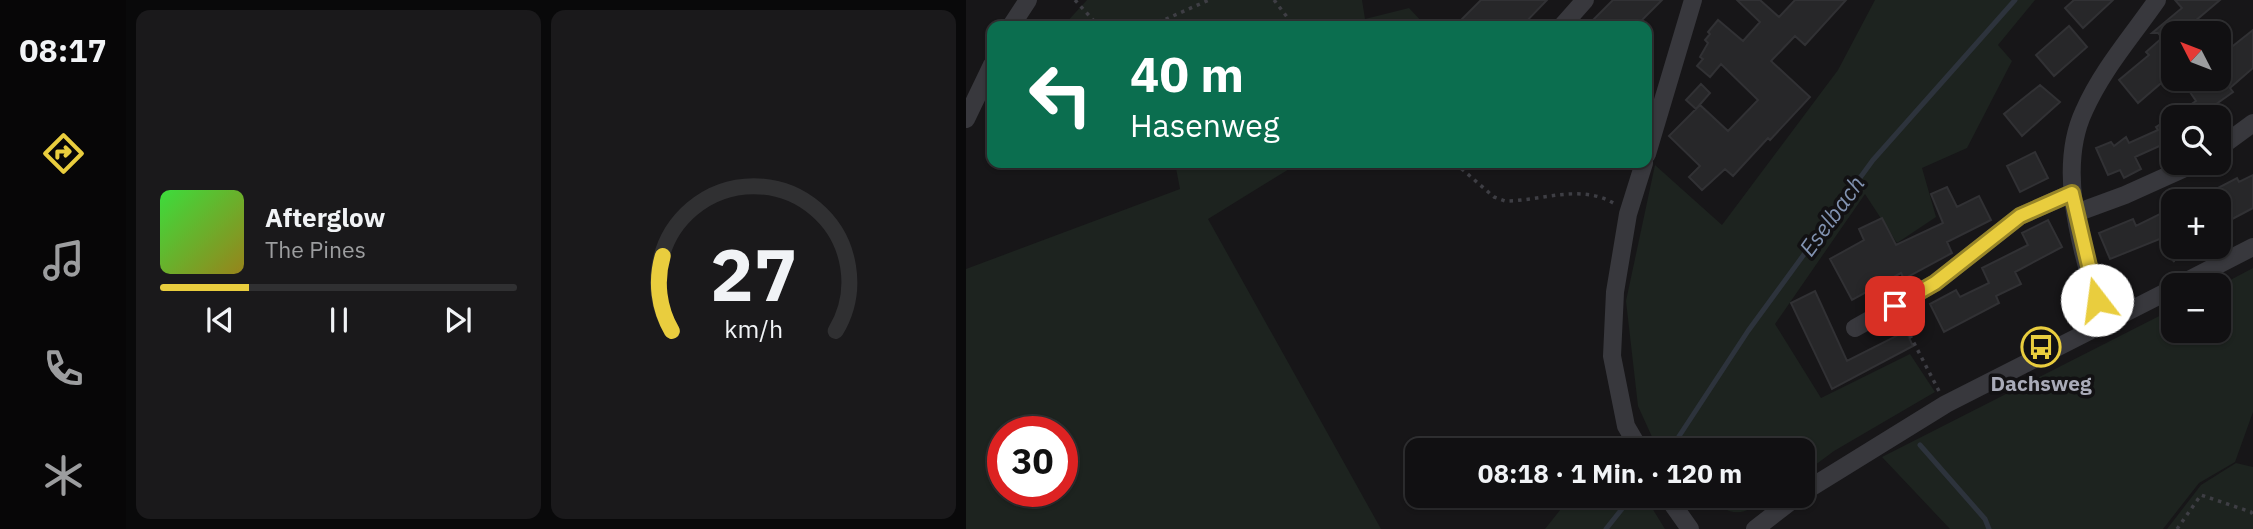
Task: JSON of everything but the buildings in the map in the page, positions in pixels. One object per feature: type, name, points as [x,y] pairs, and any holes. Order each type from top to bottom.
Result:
[{"type":"street","points":[[1014,21],[1028,0]]},
{"type":"street","points":[[1566,21],[1585,0]]},
{"type":"street","points":[[1652,137],[1693,0]]},
{"type":"street","points":[[2103,324],[2072,193],[2073,156],[2082,113],[2099,81],[2157,0]]},
{"type":"street","points":[[966,118],[987,75]]},
{"type":"street","points":[[2231,139],[2253,123]]},
{"type":"street","points":[[1633,438],[1626,426],[1612,356],[1615,292],[1628,214],[1642,168]]},
{"type":"street","points":[[2076,213],[2169,175]]},
{"type":"street","points":[[1855,328],[1935,283],[2020,216],[2072,193]]},
{"type":"street","points":[[2202,273],[2253,247]]},
{"type":"street","points":[[1815,485],[1946,404],[2161,295]]},
{"type":"street","points":[[1675,508],[1690,529]]},
{"type":"street","points":[[1755,529],[1783,508]]},
{"type":"path","points":[[1075,0],[1094,21]]},
{"type":"path","points":[[1159,21],[1209,0]]},
{"type":"path","points":[[1274,0],[1290,21]]},
{"type":"path","points":[[1461,168],[1494,197],[1505,201],[1581,192],[1600,195],[1628,214]]},
{"type":"path","points":[[1895,306],[1946,404]]},
{"type":"path","points":[[2177,529],[2201,495],[2253,515]]},
{"type":"shaded area","points":[[1087,0],[1362,0],[1365,19],[1409,8],[1421,21],[1068,21]]},
{"type":"shaded area","points":[[1875,0],[2035,0],[1998,45],[2012,61],[1967,148],[1922,168],[1936,217],[1897,243],[1865,194],[1775,324],[1821,398],[1910,354],[1935,392],[1834,451],[1815,465],[1815,438],[1653,438],[1638,406],[1626,301],[1655,165],[1722,225],[1838,70]]},
{"type":"shaded area","points":[[1176,168],[1291,168],[1208,219],[1381,529],[966,529],[966,269],[1180,189]]},
{"type":"shaded area","points":[[2253,268],[2253,412],[2235,462],[2199,483],[2163,529],[1950,529],[1882,457],[2161,315],[2161,343],[2231,343],[2231,280]]},
{"type":"shaded area","points":[[2236,463],[2253,467],[2253,529],[2167,529],[2201,485]]},
{"type":"shaded area","points":[[1562,508],[1652,508],[1665,529],[1545,529]]},
{"type":"shaded area","points":[[1723,508],[1753,508],[1738,512]]},
{"type":"waterway","name":"Eselbach","points":[[1678,438],[1748,331],[1873,160],[2015,0]]},
{"type":"waterway","points":[[1920,445],[1985,519],[1989,529]]},
{"type":"waterway","name":"Eselbach","points":[[1606,529],[1623,508]]},
{"type":"place","name":"Dachsweg","points":[[2041,347]]},
{"type":"route","points":[[1895,306],[1935,283],[2020,216],[2072,193],[2097,300]]}]
